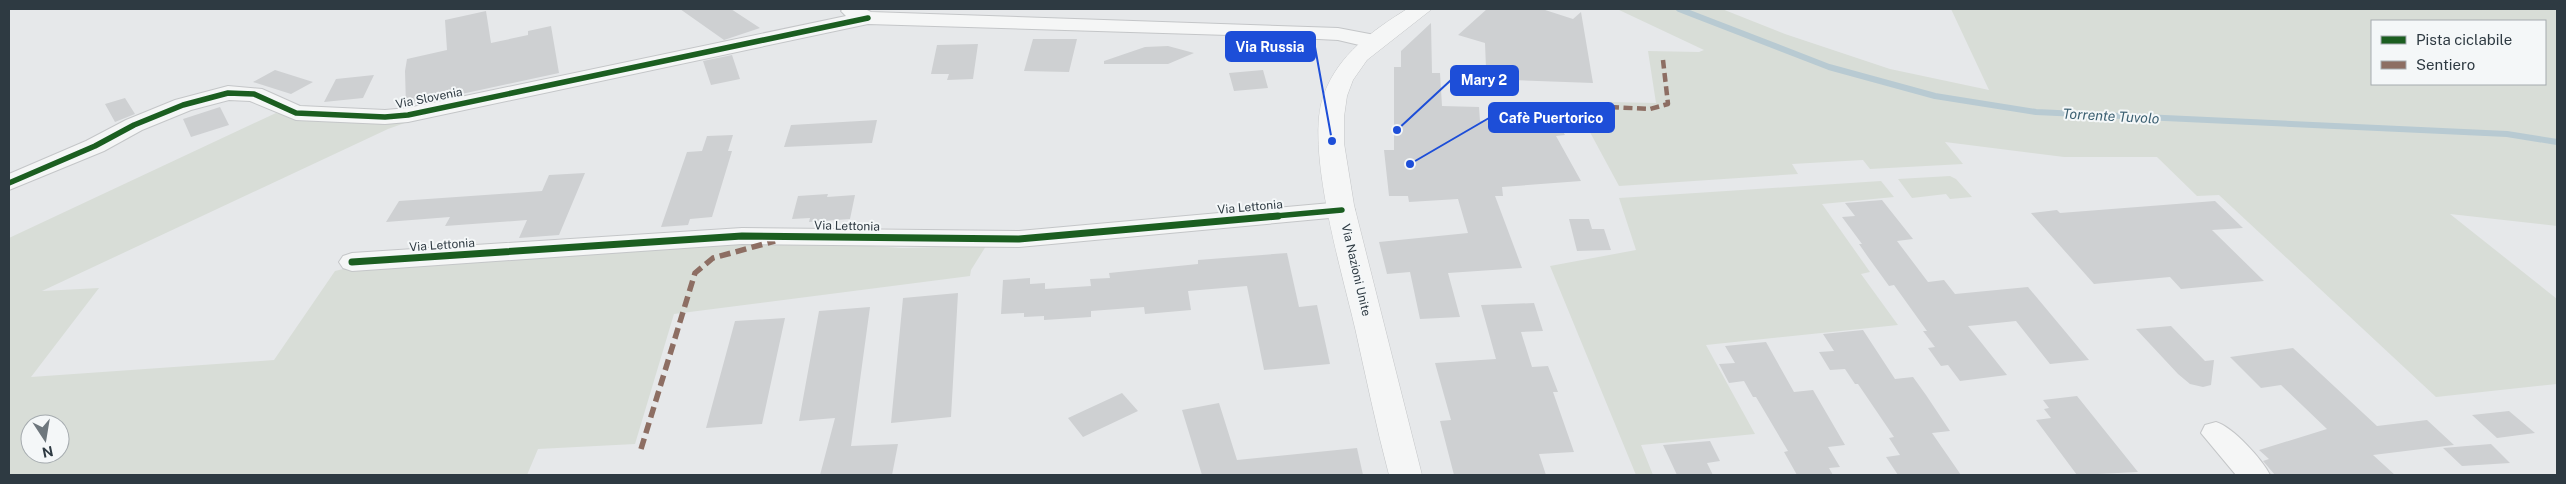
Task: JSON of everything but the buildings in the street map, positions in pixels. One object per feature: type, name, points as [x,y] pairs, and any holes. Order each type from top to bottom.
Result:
[{"type":"street","name":"Via Nazioni Unite","points":[[1404,475],[1342,210],[1332,141],[1335,97],[1348,67],[1372,41],[1420,9]]},
{"type":"street","name":"Via Slovenia","points":[[9,183],[95,146],[150,118],[183,105],[228,94],[254,94],[296,113],[375,117],[408,115],[858,13],[1338,34],[1372,41]]},
{"type":"street","name":"Via Lettonia","points":[[352,262],[742,236],[1019,239],[1342,210]]},
{"type":"street","points":[[2216,433],[2254,475]]},
{"type":"shaded area","points":[[1617,9],[1722,9],[1785,34],[1890,69],[1989,90],[1951,9],[2557,9],[2557,226],[2450,214],[2557,299],[2557,384],[2436,397],[2219,195],[2197,196],[2157,157],[2064,157],[1945,142],[1963,164],[1870,169],[1863,160],[1792,164],[1798,174],[1619,186],[1578,110],[1610,111],[1610,102],[1656,103],[1648,51],[1699,52],[1704,50]]},
{"type":"shaded area","points":[[276,113],[293,117],[344,122],[413,120],[388,129],[42,291],[99,288],[31,377],[274,360],[335,271],[351,267],[740,243],[806,242],[902,248],[986,246],[971,270],[970,276],[674,314],[635,444],[538,449],[527,475],[9,475],[9,238]]},
{"type":"shaded area","points":[[1950,176],[1956,179],[1972,197],[1950,199],[1946,194],[1912,198],[1898,179]]},
{"type":"shaded area","points":[[1881,181],[1894,197],[1822,204],[1870,272],[1861,274],[1898,325],[1706,345],[1755,434],[1641,445],[1653,475],[1636,475],[1550,266],[1636,250],[1619,198]]},
{"type":"waterway","name":"Torrente Tuvolo","points":[[1679,9],[1829,67],[1935,96],[2036,112],[2507,134],[2557,142]]},
{"type":"marked path","points":[[1610,107],[1650,109],[1664,107],[1668,104],[1663,60]]},
{"type":"marked path","points":[[641,449],[695,273],[713,258],[775,241]]},
{"type":"cycle path","points":[[9,183],[95,146],[134,125],[183,105],[228,93],[254,94],[296,113],[385,117],[408,115],[868,18]]},
{"type":"cycle path","points":[[352,262],[742,236],[1019,239],[1342,210]]},
{"type":"place","name":"Mary 2","points":[[1397,130]]},
{"type":"place","name":"Via Russia","points":[[1332,141]]},
{"type":"place","name":"Cafè Puertorico","points":[[1410,164]]}]
